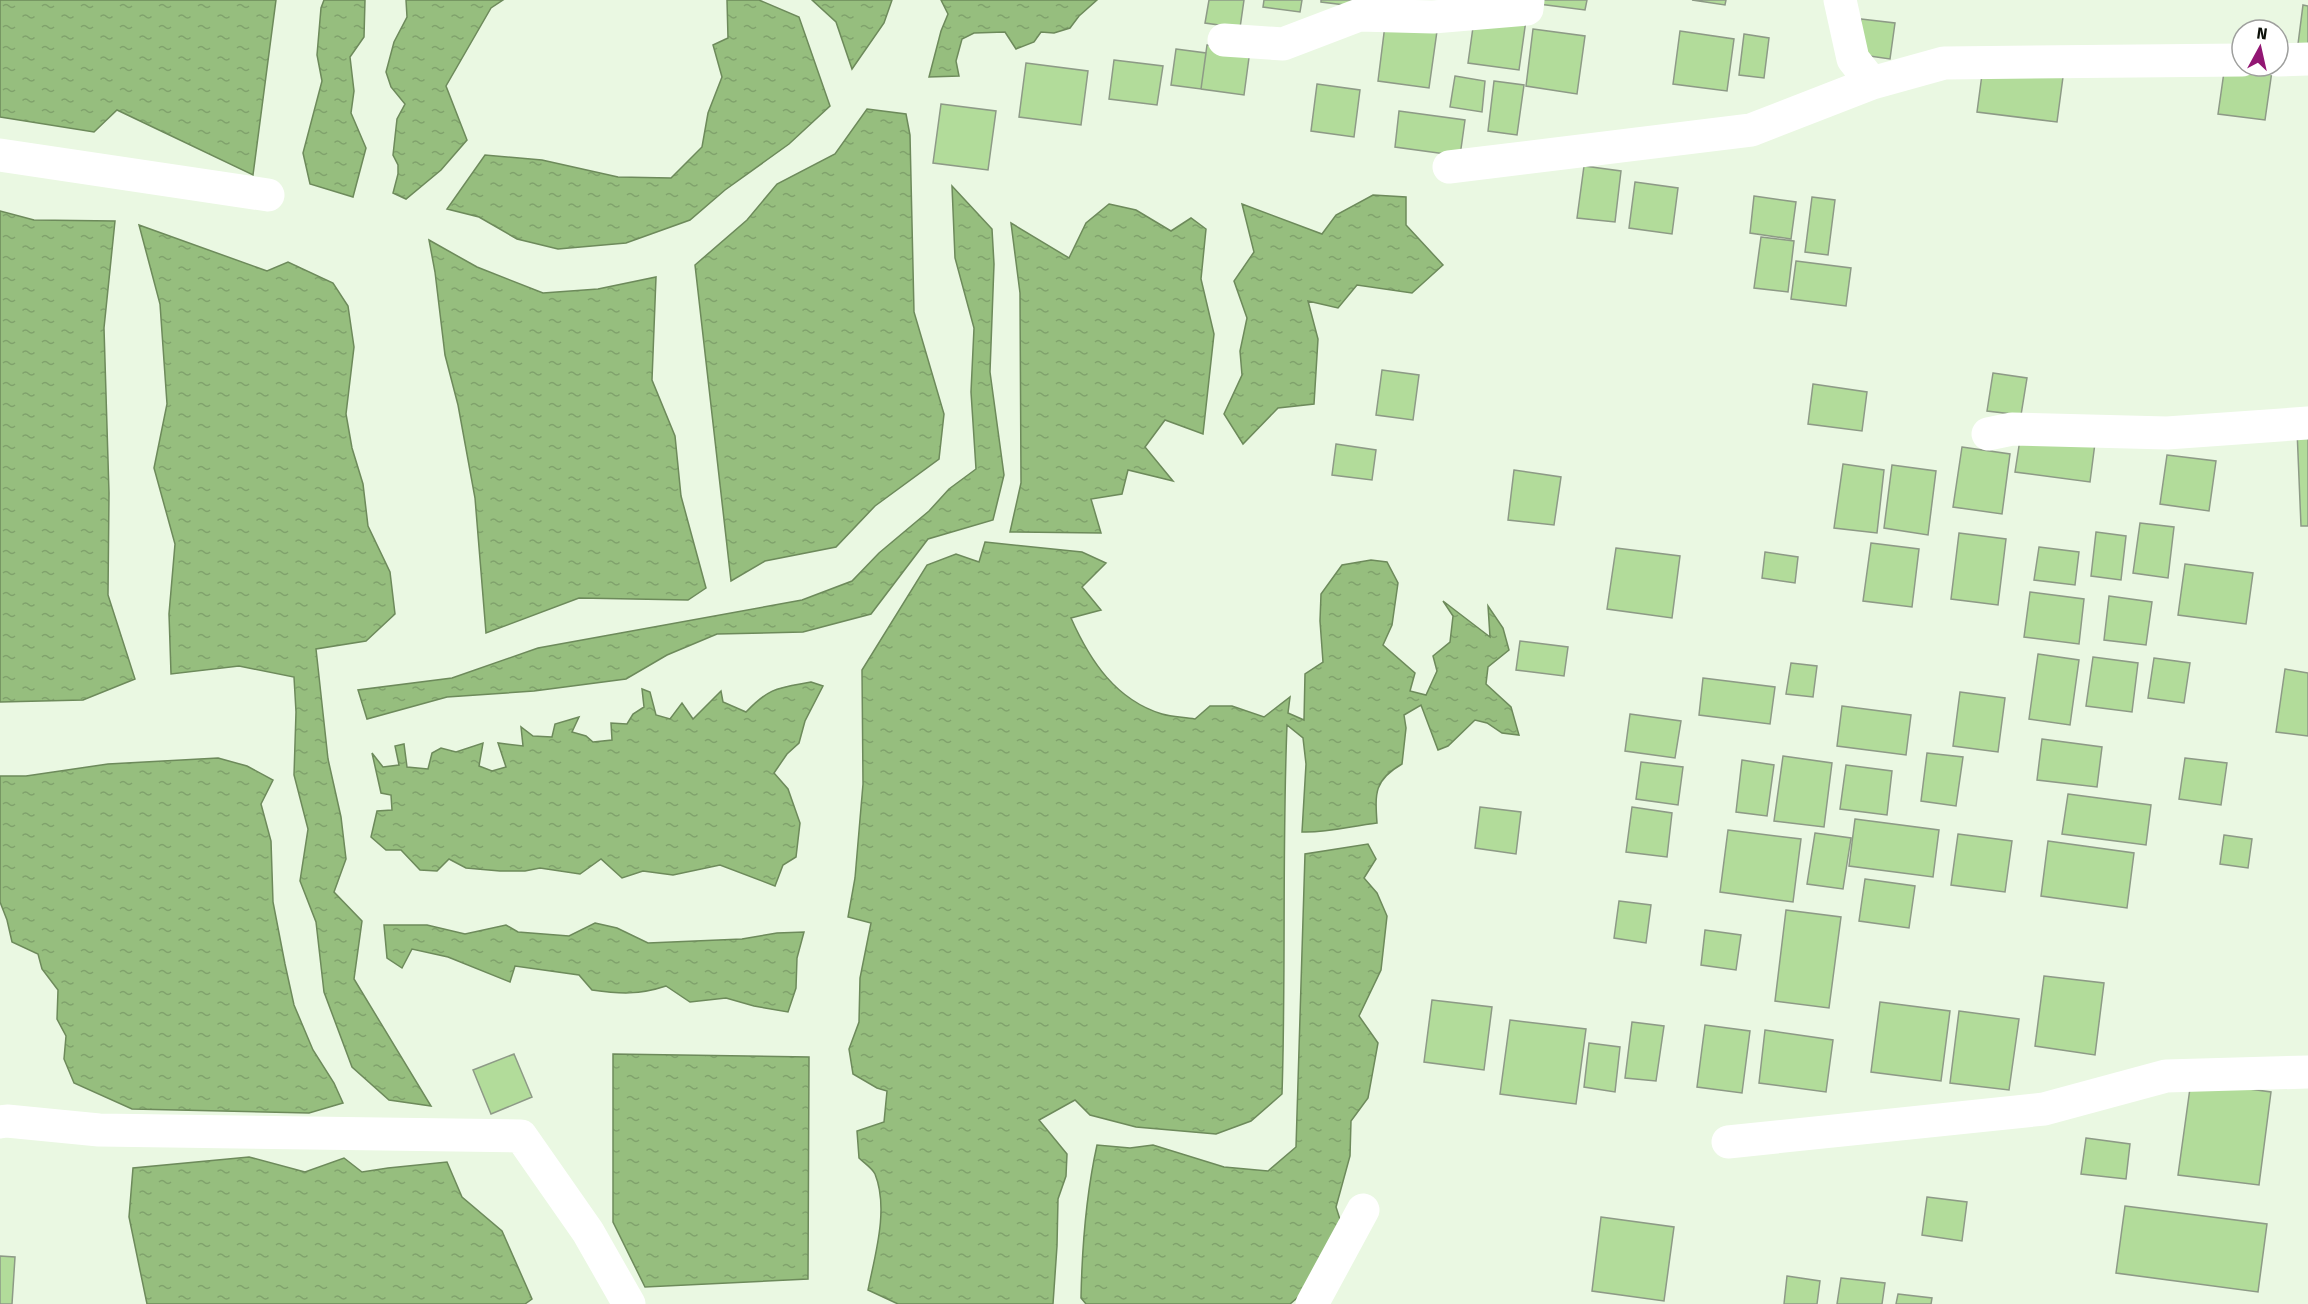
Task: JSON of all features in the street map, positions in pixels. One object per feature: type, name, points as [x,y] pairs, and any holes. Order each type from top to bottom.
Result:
[{"type":"street","points":[[1224,40],[1283,44],[1359,15],[1433,16],[1527,9],[1528,0]]},
{"type":"street","points":[[1840,0],[1853,59],[1872,83]]},
{"type":"street","points":[[1449,167],[1751,130],[1872,83],[1944,63],[2230,60]]},
{"type":"street","points":[[2290,60],[2308,60]]},
{"type":"street","points":[[0,155],[268,195]]},
{"type":"street","points":[[1988,434],[2012,429],[2168,434],[2308,423]]},
{"type":"street","points":[[1728,1142],[2044,1109],[2166,1076],[2308,1072]]},
{"type":"street","points":[[0,1122],[99,1130],[521,1136],[588,1232],[629,1304]]},
{"type":"street","points":[[1312,1304],[1363,1210]]},
{"type":"water","points":[[0,0],[276,0],[253,175],[117,110],[94,132],[0,117]]},
{"type":"water","points":[[324,0],[365,0],[364,37],[350,57],[354,91],[351,113],[366,148],[353,197],[310,184],[303,153],[322,81],[317,55],[321,8]]},
{"type":"water","points":[[406,0],[503,0],[491,8],[446,86],[467,140],[441,170],[406,199],[393,193],[398,174],[398,165],[393,155],[397,119],[405,104],[391,87],[386,72],[394,42],[407,17]]},
{"type":"water","points":[[727,0],[759,0],[799,17],[830,106],[789,144],[725,190],[690,220],[626,243],[558,249],[517,239],[479,217],[447,209],[485,155],[542,160],[618,177],[671,178],[702,147],[708,113],[722,77],[713,45],[728,38]]},
{"type":"water","points":[[812,0],[892,0],[884,23],[852,69],[836,22]]},
{"type":"water","points":[[941,0],[1097,0],[1079,16],[1070,28],[1054,33],[1041,32],[1034,42],[1016,49],[1005,32],[974,33],[962,39],[956,61],[959,76],[929,77],[948,14]]},
{"type":"water","points":[[867,109],[906,114],[910,135],[914,312],[944,414],[939,459],[875,506],[836,547],[765,561],[731,581],[695,265],[747,220],[777,184],[835,154]]},
{"type":"water","points":[[952,186],[992,229],[994,264],[990,372],[1004,475],[993,520],[928,539],[871,614],[803,632],[717,634],[667,655],[626,679],[534,691],[447,697],[367,719],[358,690],[452,678],[538,648],[802,600],[852,581],[879,553],[929,511],[949,489],[976,469],[971,392],[974,328],[955,258]]},
{"type":"water","points":[[1373,195],[1406,197],[1406,225],[1443,265],[1412,293],[1357,285],[1338,308],[1308,301],[1318,339],[1314,404],[1278,408],[1243,444],[1224,414],[1242,375],[1240,351],[1247,318],[1234,281],[1254,252],[1242,204],[1322,234],[1336,215]]},
{"type":"water","points":[[1109,204],[1136,210],[1171,231],[1191,218],[1206,229],[1201,279],[1214,334],[1203,434],[1165,420],[1145,447],[1173,481],[1128,470],[1122,494],[1091,499],[1101,533],[1010,532],[1021,483],[1020,293],[1011,223],[1069,258],[1086,223]]},
{"type":"water","points":[[0,211],[34,220],[115,221],[104,328],[109,493],[108,595],[135,679],[83,700],[0,702]]},
{"type":"water","points":[[139,225],[267,271],[288,262],[333,283],[348,306],[354,347],[346,414],[352,448],[363,484],[368,526],[390,572],[395,614],[366,641],[316,649],[328,759],[341,817],[346,859],[334,892],[362,921],[354,979],[431,1106],[389,1100],[352,1067],[324,992],[316,922],[300,881],[308,829],[294,775],[296,712],[294,677],[239,666],[171,674],[169,614],[175,544],[154,468],[167,404],[160,304]]},
{"type":"water","points":[[429,240],[477,267],[543,293],[598,289],[656,277],[652,380],[675,436],[681,496],[706,588],[688,600],[579,598],[486,633],[475,498],[458,405],[445,355]]},
{"type":"water","points":[[985,542],[1082,552],[1106,563],[1082,587],[1101,610],[1071,618],[1078,634],[1106,677],[1131,699],[1162,714],[1195,719],[1210,706],[1232,706],[1264,717],[1290,697],[1288,713],[1304,720],[1305,674],[1323,662],[1321,594],[1342,565],[1371,560],[1387,562],[1398,583],[1392,625],[1383,645],[1415,673],[1410,691],[1426,695],[1437,671],[1433,656],[1450,642],[1453,616],[1443,601],[1490,637],[1488,606],[1503,628],[1509,650],[1488,667],[1486,684],[1511,707],[1519,735],[1502,733],[1487,723],[1475,720],[1448,746],[1438,750],[1421,705],[1404,715],[1406,728],[1402,764],[1386,776],[1378,788],[1377,823],[1302,832],[1306,764],[1303,738],[1287,725],[1282,1094],[1251,1121],[1216,1134],[1136,1127],[1090,1115],[1075,1100],[1039,1120],[1067,1154],[1066,1176],[1058,1199],[1053,1304],[898,1304],[868,1290],[877,1247],[881,1202],[875,1174],[859,1158],[857,1131],[884,1122],[887,1091],[853,1074],[849,1049],[859,1022],[860,978],[871,923],[848,917],[855,878],[863,784],[862,670],[927,565],[956,554],[979,562]]},
{"type":"water","points":[[811,682],[823,686],[805,721],[799,743],[787,754],[774,773],[788,789],[800,823],[796,857],[783,865],[775,886],[720,865],[673,875],[643,871],[622,878],[601,859],[580,874],[540,868],[525,871],[500,871],[466,868],[449,859],[437,871],[420,870],[401,850],[386,850],[371,837],[377,811],[392,810],[391,795],[381,793],[372,753],[383,767],[399,765],[395,746],[404,744],[407,767],[428,769],[432,753],[441,748],[456,752],[483,743],[479,766],[492,771],[506,767],[498,743],[523,746],[521,727],[533,736],[552,737],[555,724],[579,717],[572,732],[586,736],[593,742],[612,740],[611,723],[627,724],[633,714],[644,707],[642,689],[650,692],[656,715],[670,719],[682,703],[693,719],[721,691],[723,702],[746,712],[768,693]]},
{"type":"water","points":[[218,758],[247,766],[273,780],[261,804],[271,841],[273,902],[285,964],[294,1005],[313,1050],[334,1083],[343,1103],[309,1113],[132,1109],[74,1083],[64,1059],[66,1036],[57,1019],[58,990],[42,969],[38,954],[12,942],[0,902],[0,776],[26,776],[108,764]]},
{"type":"water","points":[[1368,844],[1376,859],[1364,878],[1377,893],[1387,916],[1381,970],[1359,1016],[1378,1043],[1368,1098],[1351,1121],[1350,1156],[1336,1207],[1345,1235],[1304,1292],[1290,1304],[1086,1304],[1081,1298],[1084,1240],[1087,1202],[1097,1145],[1130,1148],[1153,1145],[1224,1167],[1268,1171],[1296,1147],[1305,854]]},
{"type":"water","points":[[595,923],[617,928],[648,943],[742,939],[777,933],[804,932],[797,958],[796,988],[788,1012],[726,998],[690,1002],[666,986],[629,993],[592,990],[579,975],[515,966],[510,982],[448,957],[412,949],[402,968],[387,958],[384,925],[427,925],[465,934],[506,925],[518,932],[569,936]]},
{"type":"water","points":[[613,1054],[809,1057],[808,1279],[645,1287],[613,1222]]},
{"type":"water","points":[[249,1157],[305,1172],[344,1158],[362,1172],[447,1162],[462,1197],[502,1231],[532,1299],[525,1304],[147,1304],[129,1217],[133,1168]]},
{"type":"building","points":[[1209,0],[1244,0],[1240,28],[1205,23]]},
{"type":"building","points":[[1264,0],[1302,0],[1300,12],[1263,7]]},
{"type":"building","points":[[1321,0],[1379,0],[1378,9],[1321,2]]},
{"type":"building","points":[[1531,0],[1587,0],[1585,10],[1531,3]]},
{"type":"building","points":[[1692,0],[1726,0],[1725,5]]},
{"type":"building","points":[[2303,5],[2308,6],[2308,45],[2298,44]]},
{"type":"building","points":[[1475,13],[1526,20],[1519,70],[1468,63]]},
{"type":"building","points":[[1386,17],[1438,24],[1429,88],[1378,81]]},
{"type":"building","points":[[1861,19],[1895,23],[1890,59],[1856,54]]},
{"type":"building","points":[[1533,29],[1585,36],[1577,94],[1526,86]]},
{"type":"building","points":[[1680,31],[1734,39],[1727,91],[1673,84]]},
{"type":"building","points":[[1744,34],[1769,38],[1764,78],[1739,75]]},
{"type":"building","points":[[1207,45],[1250,50],[1244,95],[1201,89]]},
{"type":"building","points":[[1176,49],[1206,53],[1201,89],[1171,85]]},
{"type":"building","points":[[1114,60],[1163,66],[1157,105],[1109,99]]},
{"type":"building","points":[[1026,63],[1088,71],[1081,125],[1019,117]]},
{"type":"building","points":[[2225,65],[2230,66],[2230,78],[2271,78],[2265,120],[2218,114]]},
{"type":"building","points":[[1983,67],[2063,77],[2057,122],[1977,112]]},
{"type":"building","points":[[1455,76],[1485,81],[1482,112],[1450,107]]},
{"type":"building","points":[[1494,81],[1524,85],[1517,135],[1488,131]]},
{"type":"building","points":[[1317,84],[1360,90],[1354,137],[1311,131]]},
{"type":"building","points":[[941,104],[996,111],[988,170],[933,163]]},
{"type":"building","points":[[1399,111],[1465,120],[1460,156],[1395,147]]},
{"type":"building","points":[[1584,166],[1621,171],[1615,222],[1577,218]]},
{"type":"building","points":[[1635,182],[1678,188],[1672,234],[1629,228]]},
{"type":"building","points":[[1754,196],[1796,202],[1791,239],[1750,233]]},
{"type":"building","points":[[1812,197],[1835,200],[1828,255],[1805,252]]},
{"type":"building","points":[[1761,237],[1794,241],[1788,292],[1754,288]]},
{"type":"building","points":[[1796,261],[1851,268],[1846,306],[1791,299]]},
{"type":"building","points":[[1382,370],[1419,375],[1413,420],[1376,415]]},
{"type":"building","points":[[1993,373],[2027,378],[2021,415],[1987,411]]},
{"type":"building","points":[[1813,384],[1867,392],[1862,431],[1808,424]]},
{"type":"building","points":[[2297,430],[2308,430],[2308,526],[2301,526]]},
{"type":"building","points":[[2021,433],[2095,443],[2090,482],[2015,472]]},
{"type":"building","points":[[1336,444],[1376,450],[1372,480],[1332,475]]},
{"type":"building","points":[[1962,447],[2010,454],[2002,514],[1953,507]]},
{"type":"building","points":[[2167,455],[2216,461],[2209,511],[2160,504]]},
{"type":"building","points":[[1843,464],[1884,470],[1877,533],[1834,528]]},
{"type":"building","points":[[1892,465],[1936,471],[1928,535],[1884,528]]},
{"type":"building","points":[[1514,470],[1561,477],[1554,525],[1508,520]]},
{"type":"building","points":[[2140,523],[2174,527],[2168,578],[2133,573]]},
{"type":"building","points":[[2096,532],[2126,536],[2121,580],[2091,576]]},
{"type":"building","points":[[1959,533],[2006,539],[1998,605],[1951,599]]},
{"type":"building","points":[[1871,543],[1919,549],[1912,607],[1863,601]]},
{"type":"building","points":[[2039,547],[2079,552],[2075,585],[2034,580]]},
{"type":"building","points":[[1616,548],[1680,556],[1672,618],[1607,609]]},
{"type":"building","points":[[1765,552],[1798,557],[1795,583],[1762,578]]},
{"type":"building","points":[[2185,564],[2253,573],[2246,624],[2178,615]]},
{"type":"building","points":[[2030,592],[2084,599],[2079,644],[2024,637]]},
{"type":"building","points":[[2109,596],[2152,602],[2146,645],[2104,640]]},
{"type":"building","points":[[1520,641],[1568,647],[1564,676],[1516,670]]},
{"type":"building","points":[[2038,654],[2079,660],[2070,725],[2029,719]]},
{"type":"building","points":[[2093,657],[2138,663],[2132,712],[2086,706]]},
{"type":"building","points":[[2154,658],[2190,663],[2184,703],[2148,698]]},
{"type":"building","points":[[1791,663],[1817,666],[1813,697],[1786,694]]},
{"type":"building","points":[[2285,669],[2308,673],[2308,736],[2276,732]]},
{"type":"building","points":[[1703,678],[1775,687],[1770,724],[1699,715]]},
{"type":"building","points":[[1960,692],[2005,698],[1998,752],[1953,746]]},
{"type":"building","points":[[1842,706],[1911,715],[1906,755],[1837,746]]},
{"type":"building","points":[[1630,714],[1681,721],[1675,758],[1625,751]]},
{"type":"building","points":[[2042,739],[2102,747],[2097,787],[2037,780]]},
{"type":"building","points":[[1927,753],[1963,757],[1956,806],[1921,801]]},
{"type":"building","points":[[1783,756],[1832,763],[1824,827],[1774,821]]},
{"type":"building","points":[[2185,758],[2227,763],[2221,805],[2179,799]]},
{"type":"building","points":[[1742,760],[1774,765],[1767,816],[1736,812]]},
{"type":"building","points":[[1641,762],[1683,767],[1678,805],[1636,799]]},
{"type":"building","points":[[1846,765],[1892,771],[1887,815],[1840,809]]},
{"type":"building","points":[[2068,794],[2151,805],[2146,845],[2062,834]]},
{"type":"building","points":[[1480,807],[1521,812],[1516,854],[1475,848]]},
{"type":"building","points":[[1632,807],[1672,813],[1667,857],[1626,852]]},
{"type":"building","points":[[1855,819],[1939,830],[1933,877],[1849,866]]},
{"type":"building","points":[[1728,830],[1801,839],[1793,902],[1720,892]]},
{"type":"building","points":[[1815,833],[1851,838],[1843,889],[1807,884]]},
{"type":"building","points":[[1958,834],[2012,841],[2005,892],[1951,885]]},
{"type":"building","points":[[2224,835],[2252,839],[2248,868],[2220,864]]},
{"type":"building","points":[[2048,841],[2134,853],[2127,908],[2041,896]]},
{"type":"building","points":[[1865,879],[1915,886],[1909,928],[1859,921]]},
{"type":"building","points":[[1619,901],[1651,905],[1646,943],[1614,938]]},
{"type":"building","points":[[1786,910],[1841,917],[1829,1008],[1775,1001]]},
{"type":"building","points":[[1705,930],[1741,935],[1736,970],[1701,965]]},
{"type":"building","points":[[2044,976],[2104,983],[2095,1055],[2035,1046]]},
{"type":"building","points":[[1432,1000],[1492,1007],[1484,1070],[1424,1062]]},
{"type":"building","points":[[1880,1002],[1950,1011],[1941,1081],[1871,1072]]},
{"type":"building","points":[[1959,1011],[2019,1019],[2009,1090],[1950,1083]]},
{"type":"building","points":[[1510,1020],[1586,1029],[1576,1104],[1500,1094]]},
{"type":"building","points":[[1632,1022],[1664,1026],[1656,1081],[1625,1078]]},
{"type":"building","points":[[1705,1025],[1750,1031],[1742,1093],[1697,1087]]},
{"type":"building","points":[[1765,1030],[1833,1040],[1826,1092],[1759,1083]]},
{"type":"building","points":[[1589,1043],[1620,1047],[1615,1092],[1584,1087]]},
{"type":"building","points":[[514,1054],[532,1097],[491,1114],[473,1070]]},
{"type":"building","points":[[2191,1081],[2271,1092],[2259,1185],[2178,1175]]},
{"type":"building","points":[[2086,1138],[2130,1144],[2126,1179],[2081,1174]]},
{"type":"building","points":[[1927,1197],[1967,1202],[1962,1241],[1922,1235]]},
{"type":"building","points":[[2125,1206],[2267,1224],[2258,1292],[2116,1273]]},
{"type":"building","points":[[1601,1217],[1674,1227],[1664,1301],[1592,1291]]},
{"type":"building","points":[[0,1256],[15,1257],[12,1304],[0,1304]]},
{"type":"building","points":[[1787,1276],[1820,1281],[1817,1304],[1784,1304]]},
{"type":"building","points":[[1841,1278],[1885,1283],[1882,1304],[1837,1304]]},
{"type":"building","points":[[1898,1294],[1932,1298],[1931,1304],[1896,1304]]}]
